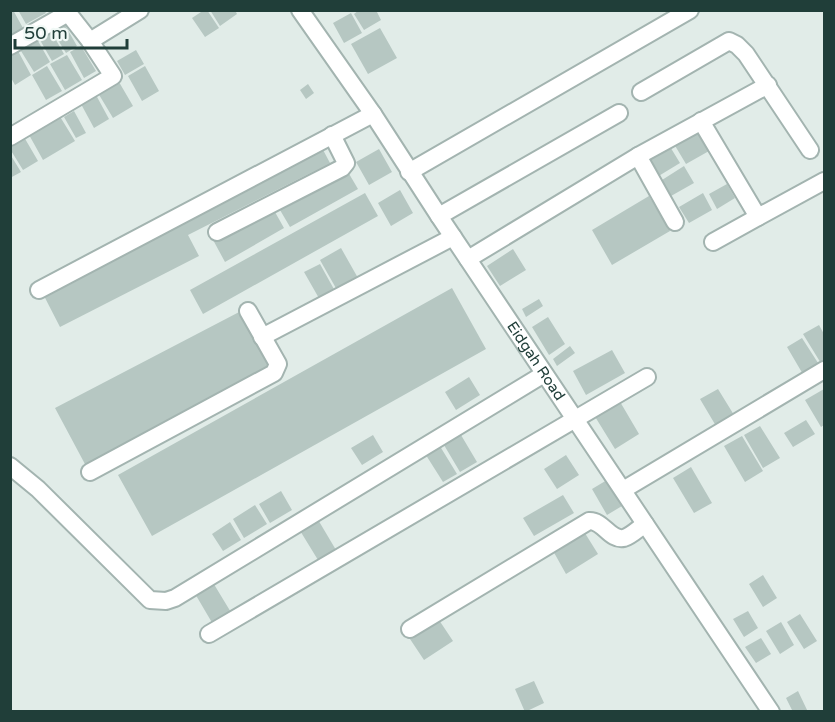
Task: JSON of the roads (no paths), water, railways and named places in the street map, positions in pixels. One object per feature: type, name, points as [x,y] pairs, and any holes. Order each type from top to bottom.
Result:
[{"type":"street","points":[[90,41],[140,10]]},
{"type":"street","name":"Eidgah Road","points":[[300,10],[373,114],[409,172],[771,711]]},
{"type":"street","points":[[409,172],[690,10]]},
{"type":"street","points":[[10,46],[68,13],[114,76],[10,137]]},
{"type":"street","points":[[640,92],[729,41],[746,54],[810,150]]},
{"type":"street","points":[[468,259],[638,156],[768,85]]},
{"type":"street","points":[[439,216],[619,113]]},
{"type":"street","points":[[39,290],[373,114]]},
{"type":"street","points":[[701,121],[758,217]]},
{"type":"street","points":[[217,232],[342,168],[346,163],[332,135]]},
{"type":"street","points":[[638,156],[675,222]]},
{"type":"street","points":[[713,242],[825,181]]},
{"type":"street","points":[[262,337],[453,237]]},
{"type":"street","points":[[90,472],[274,373],[278,364],[248,311]]},
{"type":"street","points":[[622,490],[825,370]]},
{"type":"street","points":[[10,466],[38,489],[150,600],[166,601],[186,592],[544,374]]},
{"type":"street","points":[[209,634],[647,376]]},
{"type":"street","points":[[410,629],[589,521],[599,522],[608,531],[625,538],[645,524]]}]
